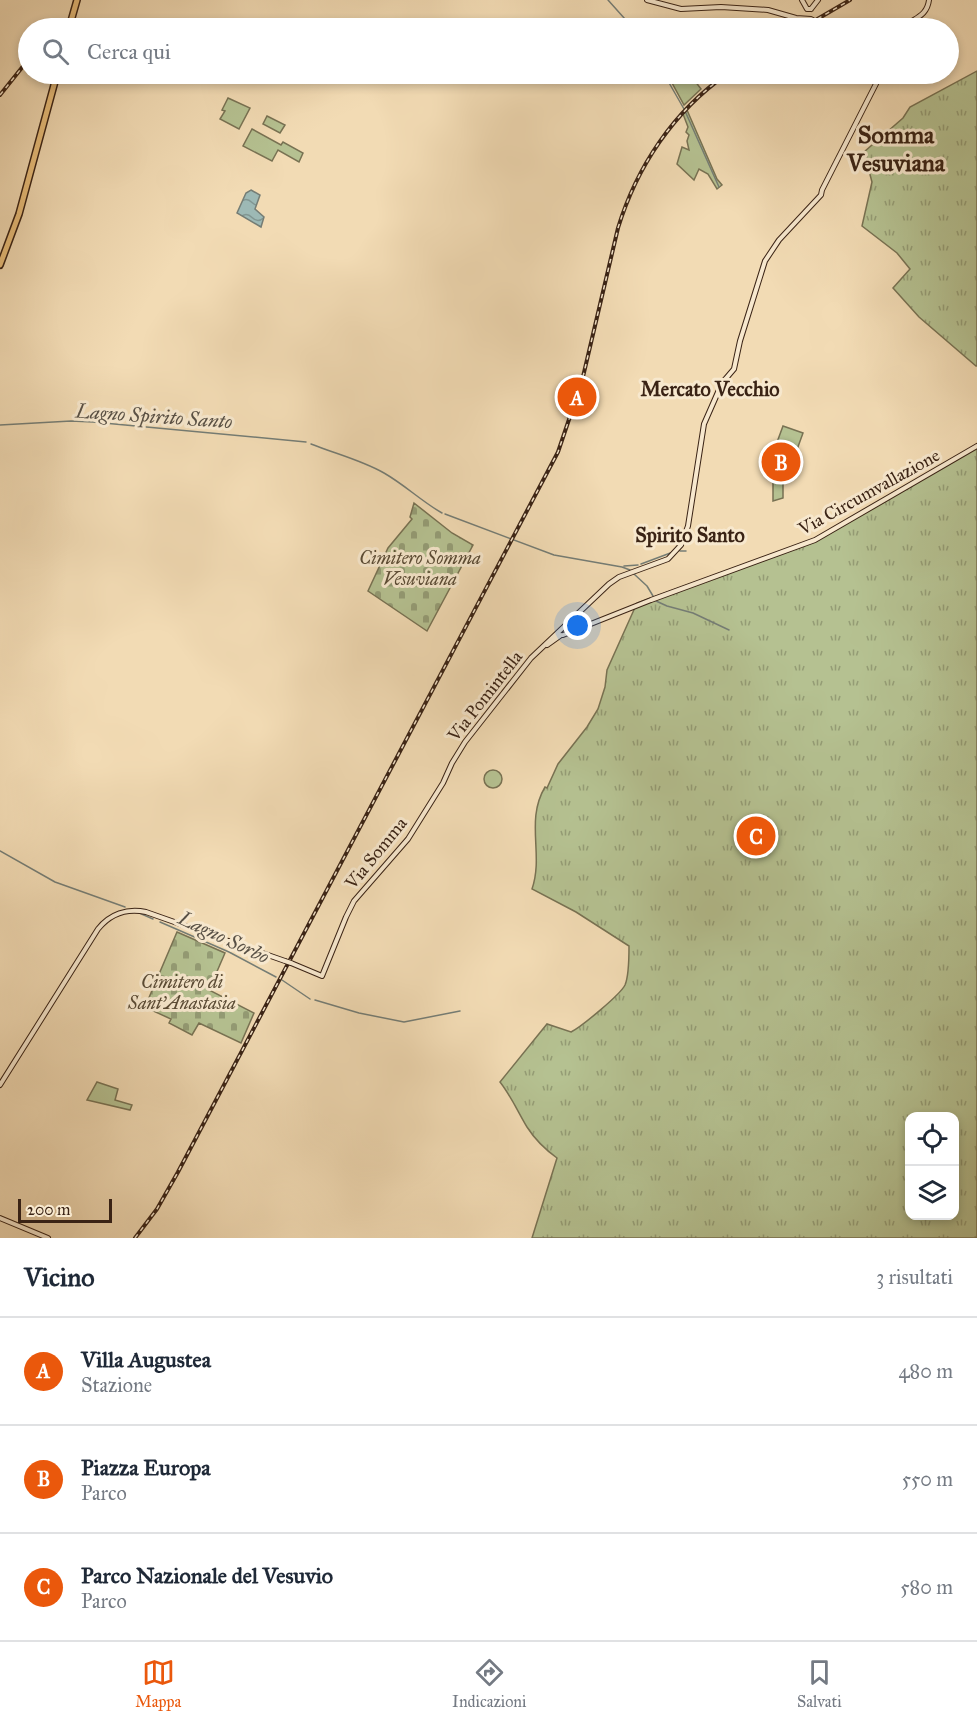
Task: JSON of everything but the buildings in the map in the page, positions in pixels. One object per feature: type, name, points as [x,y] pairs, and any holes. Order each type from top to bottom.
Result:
[{"type":"highway","points":[[72,18],[77,0]]},
{"type":"highway","points":[[0,265],[19,213],[54,84]]},
{"type":"main road","points":[[647,0],[681,9],[721,7],[768,10],[798,18]]},
{"type":"main road","points":[[802,0],[809,9],[811,18]]},
{"type":"main road","points":[[806,18],[809,9],[818,0]]},
{"type":"main road","points":[[917,18],[927,9],[929,0]]},
{"type":"main road","name":"Via Pomintella","points":[[443,783],[465,742],[517,674],[543,646],[561,632],[566,624],[602,590],[619,577],[668,559],[681,545],[688,526],[704,424],[723,383],[734,369],[740,341],[767,256],[821,195],[876,84]]},
{"type":"main road","name":"Via Circumvallazione","points":[[561,632],[570,631],[815,540],[977,446]]},
{"type":"main road","name":"Via Somma","points":[[0,1085],[98,929],[119,913],[135,910],[146,912],[322,976],[354,901],[408,839],[443,783]]},
{"type":"main road","points":[[0,1218],[48,1238]]},
{"type":"green space","points":[[977,71],[977,366],[919,317],[893,288],[910,269],[897,253],[862,226],[872,182],[864,152],[903,118],[910,107],[953,84],[959,84],[959,81]]},
{"type":"green space","points":[[673,84],[697,84],[701,89],[684,105]]},
{"type":"green space","points":[[228,98],[250,108],[239,129],[220,119],[225,111],[222,110]]},
{"type":"green space","points":[[687,110],[717,179],[722,185],[717,189],[708,174],[699,169],[694,180],[677,164],[682,147],[689,150],[687,141],[689,135],[686,132],[688,127],[683,114]]},
{"type":"green space","points":[[267,116],[285,125],[280,133],[263,124]]},
{"type":"green space","points":[[252,129],[281,145],[283,142],[303,153],[299,162],[278,150],[272,161],[243,146]]},
{"type":"green space","points":[[783,426],[803,433],[791,466],[787,465],[783,475],[783,498],[773,501],[773,480],[776,471],[771,469],[772,465],[769,464]]},
{"type":"green space","points":[[977,445],[977,1238],[532,1238],[557,1158],[540,1144],[530,1131],[500,1082],[547,1024],[571,1032],[616,996],[625,985],[629,955],[629,946],[576,912],[532,889],[536,863],[536,812],[539,800],[558,764],[598,709],[605,687],[607,670],[637,603],[818,538]]},
{"type":"green space","name":"Cimitero Somma Vesuviana","points":[[414,503],[452,533],[473,545],[427,631],[368,591],[388,548],[412,519],[410,517]]},
{"type":"green space","points":[[493,770],[499,773],[502,779],[499,785],[493,788],[487,785],[484,779],[487,773]]},
{"type":"green space","name":"Cimitero di Sant'Anastasia","points":[[177,932],[225,953],[209,990],[254,1013],[241,1043],[199,1023],[192,1035],[169,1023],[171,1019],[151,1010],[148,1006],[148,1000]]},
{"type":"green space","points":[[97,1082],[118,1089],[115,1100],[132,1105],[130,1110],[87,1100]]},
{"type":"water","points":[[251,190],[260,195],[255,209],[264,217],[261,227],[237,213],[246,193]]},
{"type":"waterway","points":[[608,0],[624,18]]},
{"type":"waterway","points":[[670,84],[684,109]]},
{"type":"waterway","points":[[685,111],[719,187]]},
{"type":"waterway","name":"Lagno Spirito Santo","points":[[0,425],[93,422],[306,442]]},
{"type":"waterway","name":"Lagno Spirito Santo","points":[[311,444],[375,468],[442,513]]},
{"type":"waterway","name":"Lagno Spirito Santo","points":[[445,514],[554,555],[630,570]]},
{"type":"waterway","points":[[680,551],[686,551]]},
{"type":"waterway","points":[[641,564],[673,552]]},
{"type":"waterway","points":[[624,566],[638,565]]},
{"type":"waterway","points":[[634,574],[647,586],[653,596]]},
{"type":"waterway","points":[[656,601],[693,613],[729,630]]},
{"type":"waterway","name":"Lagno Sorbo","points":[[0,851],[55,882],[125,907]]},
{"type":"waterway","name":"Lagno Sorbo","points":[[137,912],[153,919]]},
{"type":"waterway","name":"Lagno Sorbo","points":[[160,922],[229,952],[276,977]]},
{"type":"waterway","name":"Lagno Sorbo","points":[[282,980],[310,999]]},
{"type":"waterway","name":"Lagno Sorbo","points":[[315,1000],[359,1013],[404,1022],[460,1011]]},
{"type":"railway","points":[[819,18],[850,0]]},
{"type":"railway","points":[[0,95],[18,72]]},
{"type":"railway","points":[[135,1238],[157,1209],[178,1172],[558,452],[582,381],[618,228],[636,183],[647,162],[674,123],[690,105],[714,84]]},
{"type":"place","name":"Villa Augustea","points":[[577,397]]},
{"type":"place","name":"Piazza Europa","points":[[781,462]]},
{"type":"place","name":"Parco Nazionale del Vesuvio","points":[[756,836]]},
{"type":"district","name":"Somma Vesuviana","points":[[896,149]]},
{"type":"district","name":"Mercato Vecchio","points":[[710,389]]},
{"type":"district","name":"Spirito Santo","points":[[690,535]]}]
